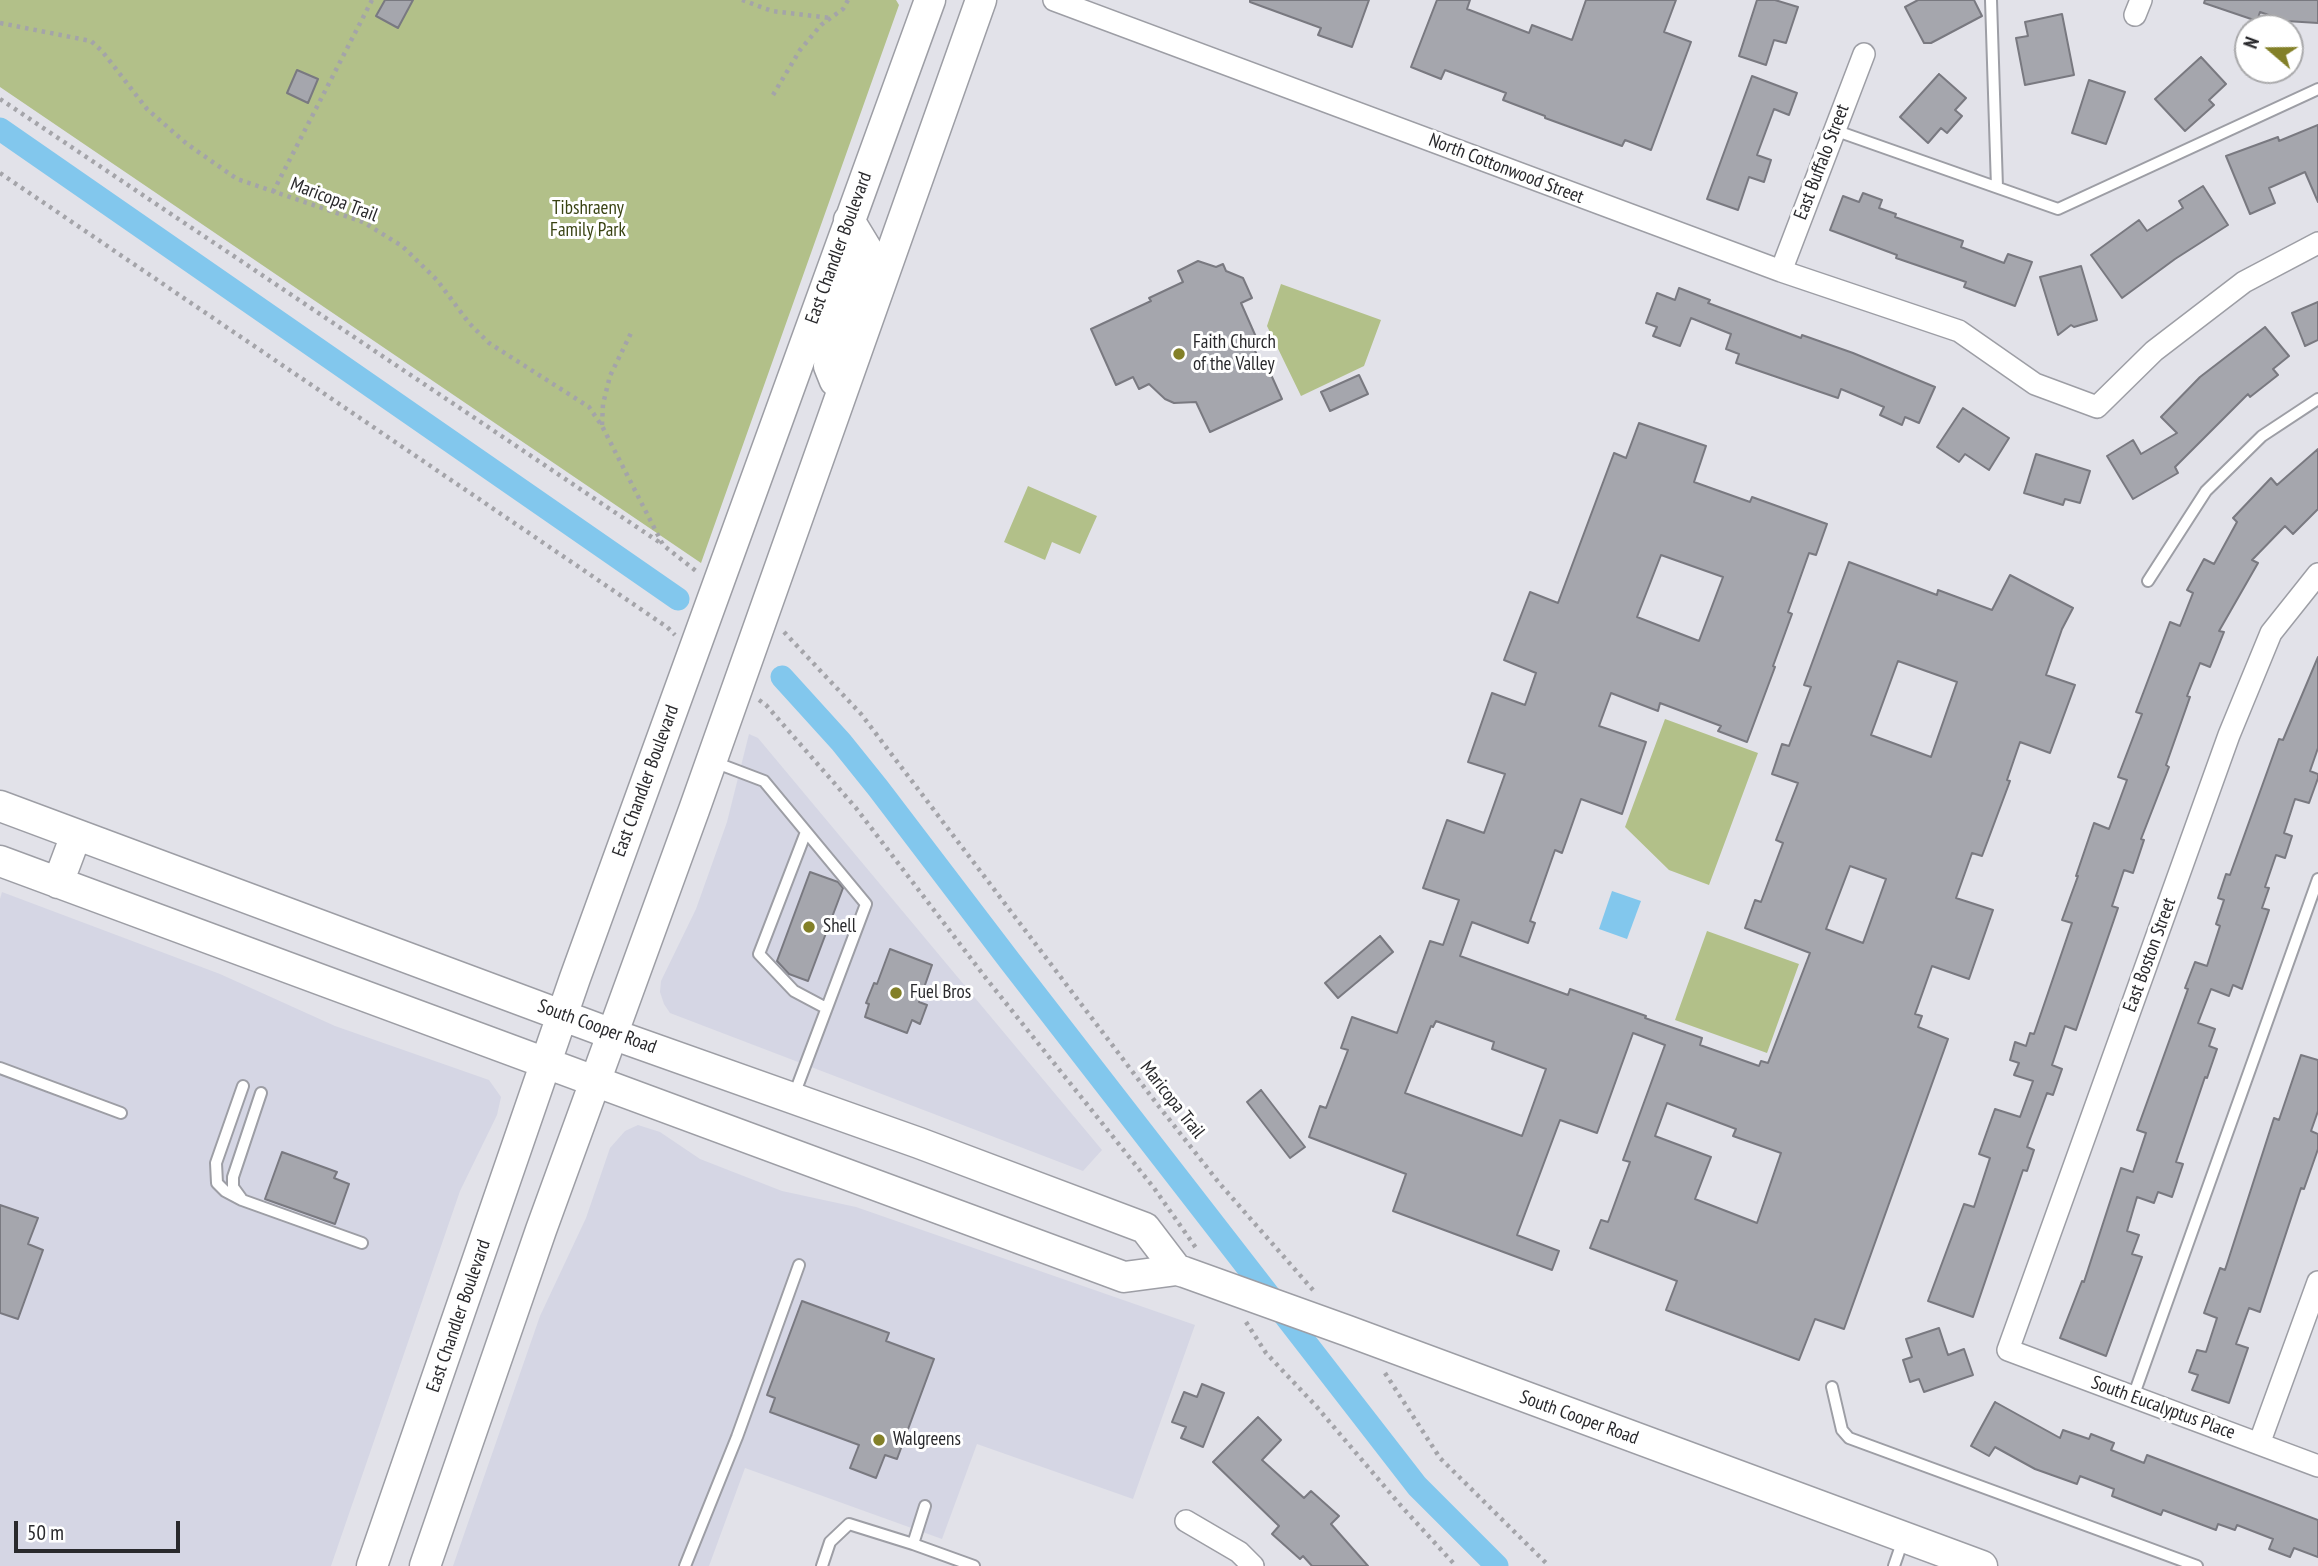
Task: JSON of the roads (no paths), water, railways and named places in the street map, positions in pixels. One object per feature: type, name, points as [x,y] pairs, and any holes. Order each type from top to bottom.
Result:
[{"type":"main road","name":"East Chandler Boulevard","points":[[372,1566],[563,1014],[930,0]]},
{"type":"main road","points":[[425,1566],[514,1307],[981,0]]},
{"type":"main road","points":[[843,387],[835,381],[829,366],[833,346],[866,248],[849,220]]},
{"type":"main road","name":"South Cooper Road","points":[[0,806],[612,1034],[1145,1228],[1249,1308],[1335,1326],[1982,1566]]},
{"type":"main road","points":[[58,883],[76,835]]},
{"type":"main road","name":"South Cooper Road","points":[[0,861],[1124,1278],[1188,1261]]},
{"type":"street","name":"North Cottonwood Street","points":[[1055,0],[1781,271],[1959,331],[2035,384],[2097,407],[2154,351],[2244,282],[2318,243]]},
{"type":"street","name":"East Buffalo Street","points":[[1781,271],[1864,54]]},
{"type":"street","name":"East Boston Street","points":[[2008,1350],[2229,736],[2271,633],[2318,574]]},
{"type":"street","points":[[2259,1444],[2318,1282]]},
{"type":"street","name":"South Eucalyptus Place","points":[[2008,1350],[2318,1466]]},
{"type":"street","points":[[1186,1521],[1239,1552],[1253,1566]]},
{"type":"lane","points":[[1991,0],[1997,187]]},
{"type":"lane","points":[[1834,130],[2059,209],[2318,89]]},
{"type":"lane","points":[[2148,580],[2206,491],[2262,436],[2318,399]]},
{"type":"lane","points":[[711,761],[764,781],[866,904],[793,1098]]},
{"type":"lane","points":[[806,832],[760,954],[794,990],[826,1008]]},
{"type":"lane","points":[[2133,1397],[2318,879]]},
{"type":"lane","points":[[0,1068],[121,1112]]},
{"type":"lane","points":[[243,1086],[215,1173],[217,1183],[225,1191],[242,1200],[362,1243]]},
{"type":"lane","points":[[242,1200],[233,1187],[233,1177],[261,1093]]},
{"type":"lane","points":[[685,1566],[737,1437],[799,1265]]},
{"type":"lane","points":[[1832,1387],[1842,1430],[1849,1438],[2197,1566]]},
{"type":"lane","points":[[913,1544],[925,1506]]},
{"type":"lane","points":[[822,1566],[830,1542],[849,1524],[974,1566]]},
{"type":"lane","points":[[1894,1566],[1905,1538]]},
{"type":"water","points":[[1612,891],[1641,901],[1627,939],[1599,929]]},
{"type":"waterway","points":[[0,129],[678,599]]},
{"type":"waterway","points":[[782,677],[841,742],[878,788],[1417,1486],[1497,1566]]},
{"type":"place","name":"Faith Church of the Valley","points":[[1179,354]]},
{"type":"place","name":"Shell","points":[[809,927]]},
{"type":"place","name":"Fuel Bros","points":[[896,993]]},
{"type":"place","name":"Walgreens","points":[[879,1440]]},
{"type":"park label","name":"Tibshraeny Family Park","points":[[588,220]]}]
